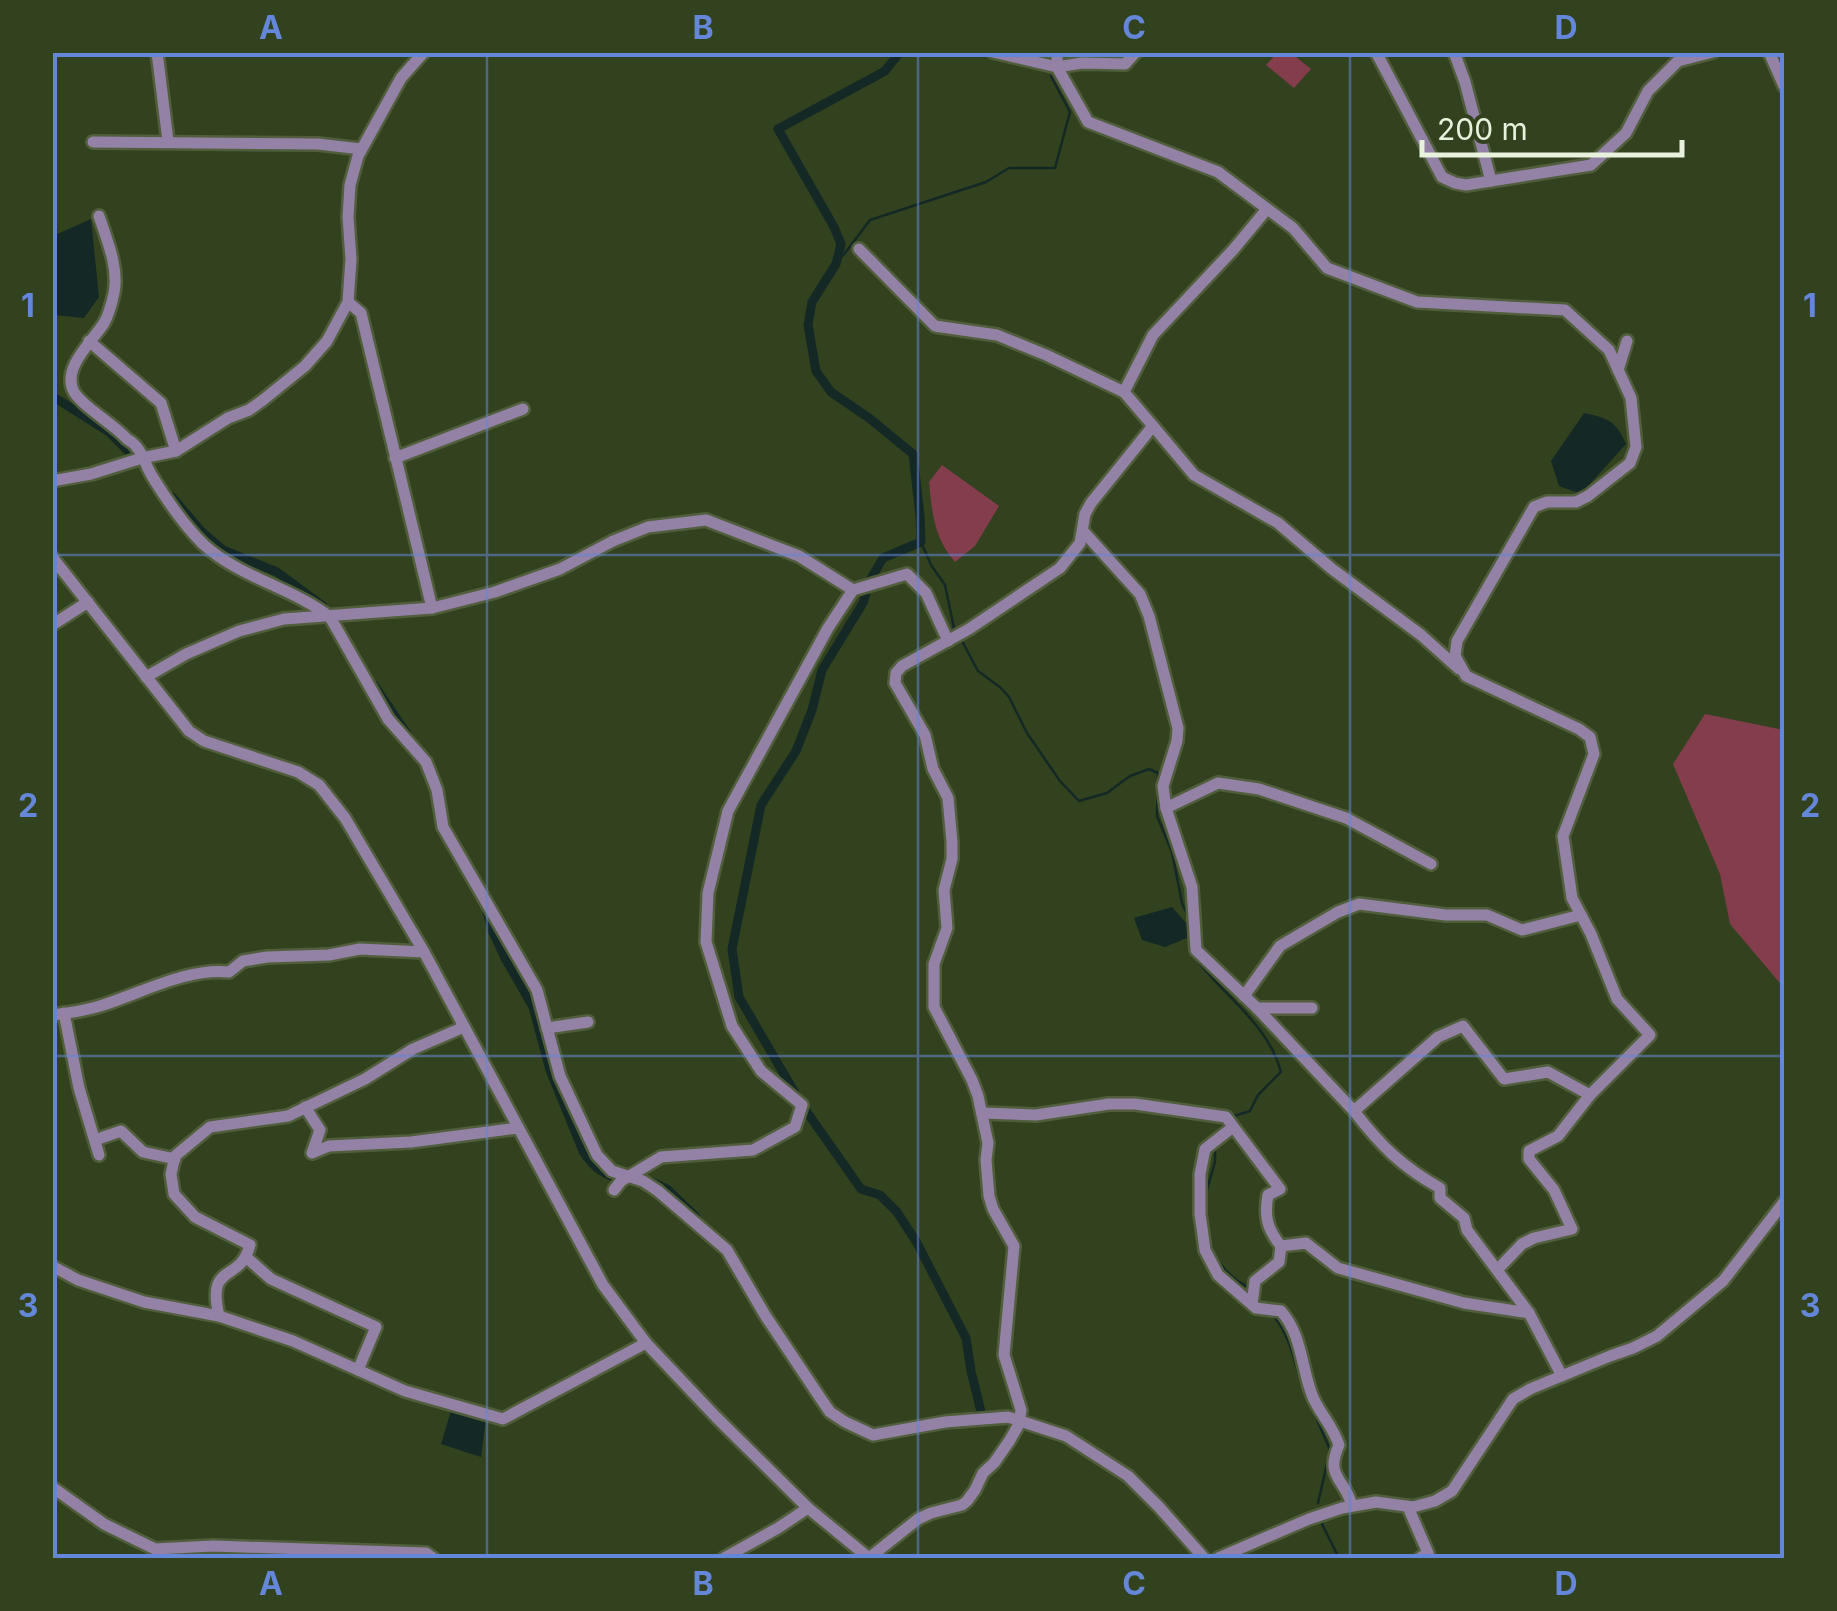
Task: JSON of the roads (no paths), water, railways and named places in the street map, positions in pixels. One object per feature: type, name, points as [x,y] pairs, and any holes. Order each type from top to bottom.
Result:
[{"type":"street","points":[[157,52],[168,141]]},
{"type":"street","points":[[52,481],[176,451],[228,418],[249,410],[291,378],[327,342],[348,302],[350,185],[361,149],[401,78],[424,52]]},
{"type":"street","points":[[993,52],[1058,67],[1125,64],[1136,52]]},
{"type":"street","points":[[1056,52],[1058,67],[1088,122],[1218,172],[1293,228],[1327,268],[1418,302],[1565,310],[1610,350],[1630,398],[1636,447],[1630,464],[1576,502],[1547,502],[1534,507],[1458,642],[1455,656],[1466,676]]},
{"type":"street","points":[[1376,52],[1442,176],[1466,185],[1591,166],[1626,133],[1648,91],[1678,60],[1714,52]]},
{"type":"street","points":[[1454,52],[1491,181]]},
{"type":"street","points":[[1768,52],[1784,86]]},
{"type":"street","points":[[93,142],[318,144],[361,149]]},
{"type":"street","points":[[1124,392],[1153,335],[1267,209]]},
{"type":"street","points":[[99,216],[112,255],[116,289],[106,320],[74,370],[73,390],[132,442],[167,498],[202,543],[230,565],[317,606],[330,617],[388,718],[426,762],[437,790],[443,828],[537,990],[560,1076],[597,1155],[612,1171],[643,1181],[727,1250],[821,1400],[845,1422],[872,1435],[945,1422],[1008,1417],[1066,1436],[1128,1476],[1204,1558]]},
{"type":"street","points":[[859,249],[935,326],[997,335],[1124,392],[1194,475],[1278,523],[1421,635],[1466,676],[1579,729],[1590,738],[1594,754],[1563,836],[1572,898],[1617,999],[1650,1035],[1590,1095],[1558,1136],[1529,1150],[1529,1159],[1554,1190],[1572,1229],[1522,1244],[1497,1270]]},
{"type":"street","points":[[348,302],[361,313],[432,608]]},
{"type":"street","points":[[89,341],[161,404],[176,451]]},
{"type":"street","points":[[1618,370],[1627,342]]},
{"type":"street","points":[[396,458],[523,409]]},
{"type":"street","points":[[52,557],[189,731],[204,742],[298,772],[319,784],[345,818],[424,952],[603,1286],[646,1343],[808,1508],[869,1558],[918,1519],[967,1501],[1020,1420],[1004,1355],[1014,1246],[989,1196],[988,1143],[972,1080],[934,1007],[934,964],[948,928],[944,890],[952,842],[948,798],[933,770],[926,734],[894,677],[902,666],[1012,602],[1060,568],[1080,543],[1091,503],[1154,426]]},
{"type":"street","points":[[146,677],[186,654],[240,631],[284,619],[432,608],[495,592],[560,569],[648,527],[706,520],[799,556],[852,590]]},
{"type":"street","points":[[1083,531],[1140,594],[1148,616],[1178,728],[1178,742],[1163,786],[1166,808],[1192,887],[1196,950],[1354,1110],[1377,1142],[1413,1173],[1440,1188],[1440,1198],[1464,1218],[1467,1230],[1529,1313],[1562,1376]]},
{"type":"street","points":[[614,1190],[621,1181],[662,1158],[752,1150],[794,1127],[802,1105],[761,1071],[732,1026],[706,942],[708,892],[728,811],[852,590],[907,574],[926,593],[948,641]]},
{"type":"street","points":[[52,625],[88,602]]},
{"type":"street","points":[[1166,808],[1218,783],[1259,790],[1346,818],[1431,864]]},
{"type":"street","points":[[1244,996],[1280,946],[1358,904],[1446,916],[1487,915],[1522,930],[1581,915]]},
{"type":"street","points":[[99,1155],[58,1014],[102,1006],[208,970],[229,972],[243,961],[267,956],[328,955],[360,949],[424,952]]},
{"type":"street","points":[[1256,1008],[1312,1008]]},
{"type":"street","points":[[547,1028],[588,1022]]},
{"type":"street","points":[[1354,1110],[1438,1037],[1463,1026],[1504,1079],[1548,1072],[1590,1095]]},
{"type":"street","points":[[219,1316],[214,1294],[218,1280],[246,1258],[250,1245],[195,1218],[174,1194],[175,1156],[210,1127],[288,1116],[365,1079],[413,1049],[464,1027]]},
{"type":"street","points":[[982,1113],[1036,1114],[1135,1104],[1226,1117],[1280,1189],[1268,1195],[1265,1212],[1269,1232],[1281,1246],[1279,1262],[1255,1281],[1252,1304]]},
{"type":"street","points":[[305,1107],[320,1130],[312,1153],[329,1146],[411,1142],[518,1128]]},
{"type":"street","points":[[1233,1126],[1205,1149],[1200,1174],[1205,1250],[1218,1275],[1256,1308],[1281,1311],[1291,1323],[1312,1395],[1334,1430],[1339,1445],[1333,1457],[1336,1479],[1349,1494],[1352,1506]]},
{"type":"street","points":[[95,1140],[121,1130],[143,1152],[174,1159]]},
{"type":"street","points":[[1218,1558],[1309,1519],[1352,1506],[1376,1502],[1425,1505],[1452,1491],[1513,1399],[1657,1336],[1723,1281],[1784,1202]]},
{"type":"street","points":[[1281,1246],[1306,1242],[1338,1268],[1464,1303],[1529,1313]]},
{"type":"street","points":[[246,1258],[271,1279],[376,1326],[358,1370]]},
{"type":"street","points":[[52,1266],[78,1280],[144,1302],[219,1316],[293,1342],[405,1391],[503,1419],[646,1343]]},
{"type":"street","points":[[52,1487],[104,1524],[155,1549],[213,1546],[426,1553],[433,1558]]},
{"type":"street","points":[[1408,1506],[1428,1553],[1420,1558]]},
{"type":"street","points":[[724,1558],[808,1508]]},
{"type":"water","points":[[91,219],[99,297],[84,318],[53,315],[53,236]]},
{"type":"water","points":[[1584,413],[1610,422],[1626,444],[1581,494],[1559,486],[1551,461]]},
{"type":"water","points":[[1172,907],[1187,924],[1187,938],[1165,947],[1142,940],[1134,918]]},
{"type":"water","points":[[453,1404],[486,1418],[481,1457],[441,1444]]},
{"type":"waterway","points":[[869,582],[883,558],[921,542],[913,454],[831,392],[816,371],[808,325],[812,302],[836,264],[841,244],[778,129],[885,71],[900,52]]},
{"type":"waterway","points":[[837,261],[870,220],[986,182],[1009,168],[1055,168],[1070,112],[1051,76]]},
{"type":"waterway","points":[[52,396],[109,432],[132,455]]},
{"type":"waterway","points":[[172,497],[223,550],[277,572],[323,606]]},
{"type":"waterway","points":[[921,542],[945,585],[954,628]]},
{"type":"waterway","points":[[867,590],[822,670],[796,751],[761,805],[732,949],[739,997],[802,1105],[861,1189],[880,1195],[897,1212],[917,1243],[966,1338],[982,1416],[974,1416]]},
{"type":"waterway","points":[[962,641],[978,671],[1009,697],[1027,733],[1079,801],[1107,793],[1130,776],[1149,769],[1158,773],[1157,816],[1172,852],[1188,916],[1190,949]]},
{"type":"waterway","points":[[374,685],[407,734]]},
{"type":"waterway","points":[[486,908],[505,958],[533,1007],[550,1070],[583,1151],[602,1171],[627,1181]]},
{"type":"waterway","points":[[1194,956],[1255,1024],[1281,1072],[1258,1095],[1250,1111],[1234,1116]]},
{"type":"waterway","points":[[1215,1133],[1223,1126]]},
{"type":"waterway","points":[[1206,1193],[1215,1151]]},
{"type":"waterway","points":[[650,1181],[667,1189],[696,1217]]},
{"type":"waterway","points":[[1209,1240],[1225,1269],[1251,1289]]},
{"type":"waterway","points":[[1273,1315],[1286,1337],[1309,1402]]},
{"type":"waterway","points":[[1313,1410],[1330,1450],[1318,1503]]},
{"type":"waterway","points":[[1321,1522],[1339,1558]]}]
